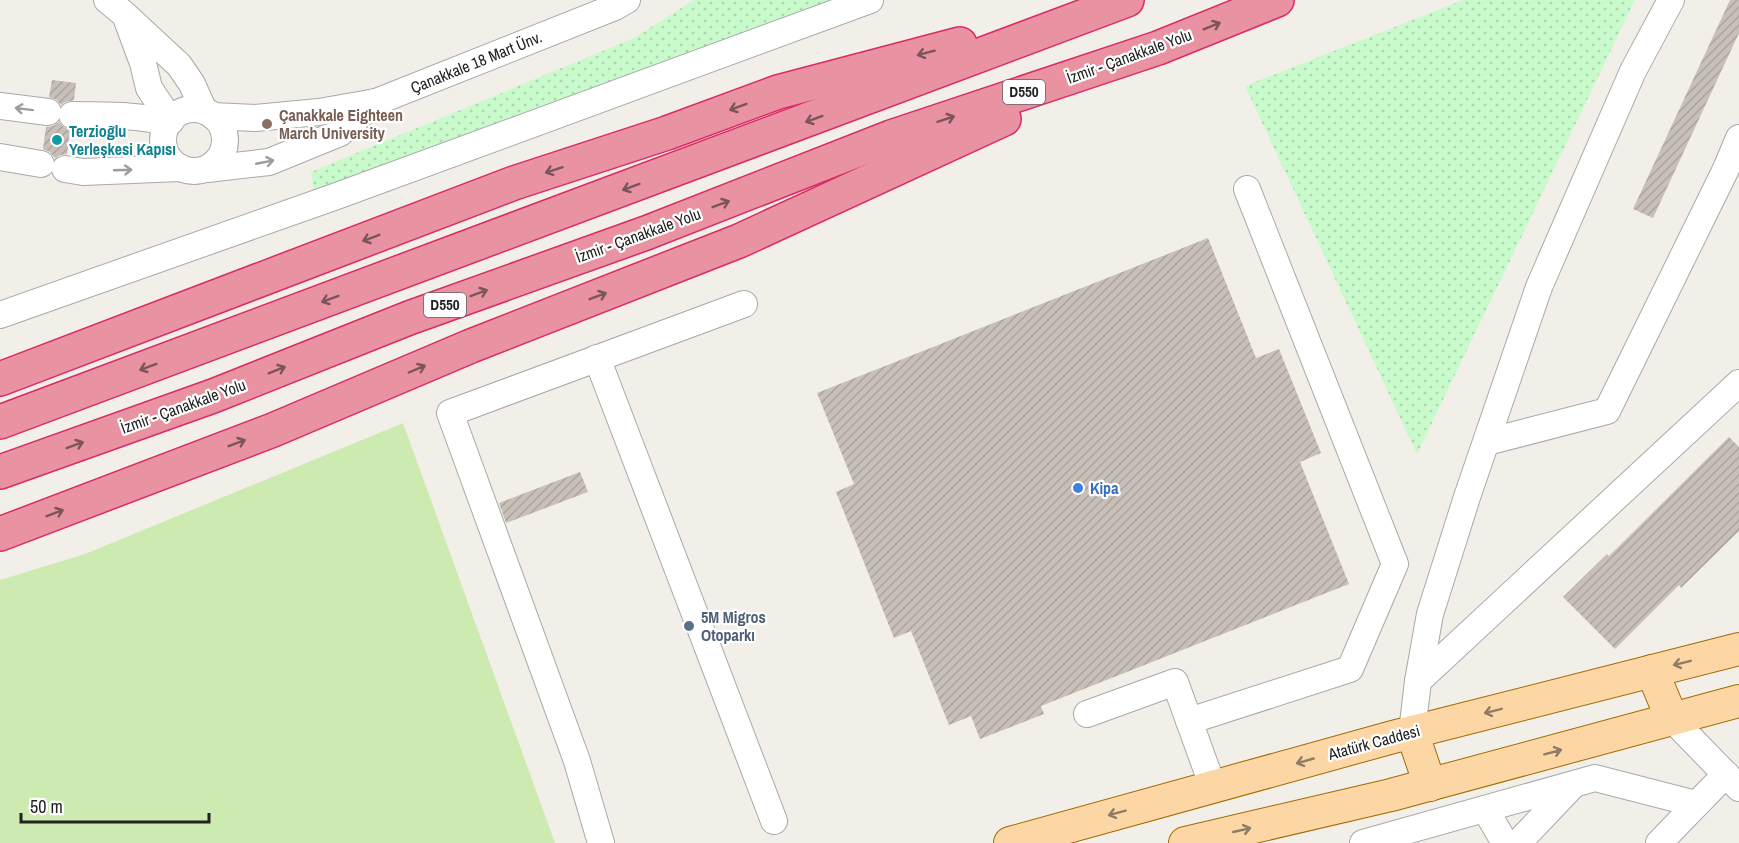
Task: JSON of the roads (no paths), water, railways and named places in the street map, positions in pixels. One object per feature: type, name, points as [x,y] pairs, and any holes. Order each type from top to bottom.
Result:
[{"type":"highway","points":[[0,422],[1126,0]]},
{"type":"highway","points":[[0,379],[514,183],[667,133],[778,92],[1126,0]]},
{"type":"highway","name":"İzmir - Çanakkale Yolu","points":[[0,472],[213,396],[409,318],[646,233],[891,137],[1158,48],[1277,0]]},
{"type":"highway","points":[[0,534],[273,430],[471,346],[739,241],[1158,48]]},
{"type":"main road","name":"Atatürk Caddesi","points":[[1010,843],[1412,732],[1739,649]]},
{"type":"main road","points":[[1652,671],[1672,719]]},
{"type":"main road","points":[[1185,843],[1430,785],[1739,701]]},
{"type":"main road","points":[[1412,732],[1430,785]]},
{"type":"street","name":"Çanakkale 18 Mart Ünv.","points":[[208,113],[255,118],[376,102],[615,7],[627,0]]},
{"type":"street","points":[[0,315],[334,197],[870,0]]},
{"type":"street","points":[[1412,732],[1430,614],[1467,497],[1539,287],[1633,71],[1671,0]]},
{"type":"street","points":[[116,7],[178,65],[192,84],[208,113],[220,124],[225,134],[225,144],[216,163],[207,169]]},
{"type":"street","points":[[116,7],[143,63],[149,88],[170,122]]},
{"type":"street","points":[[0,157],[83,172],[181,168],[197,171],[269,162],[339,133],[376,102]]},
{"type":"street","points":[[0,106],[60,113],[129,116],[170,122]]},
{"type":"street","points":[[181,168],[167,153],[164,133],[170,122],[185,111],[195,109],[208,113]]},
{"type":"street","points":[[1487,441],[1607,411],[1732,163],[1739,138]]},
{"type":"street","points":[[1189,721],[1350,669],[1395,564],[1247,189]]},
{"type":"street","points":[[601,843],[577,761],[450,413],[744,304]]},
{"type":"street","points":[[597,358],[774,821]]},
{"type":"street","points":[[1418,681],[1739,383]]},
{"type":"street","points":[[1087,714],[1175,682],[1213,787]]},
{"type":"street","points":[[1659,843],[1730,772],[1672,719]]},
{"type":"street","points":[[1364,843],[1595,778],[1696,804]]},
{"type":"street","points":[[1518,843],[1573,784]]},
{"type":"street","points":[[1485,809],[1505,843]]},
{"type":"place","name":"Çanakkale Eighteen March University","points":[[267,124]]},
{"type":"place","name":"Terzioğlu Yerleşkesi Kapısı","points":[[57,140]]},
{"type":"place","name":"Kipa","points":[[1078,488]]},
{"type":"place","name":"5M Migros Otoparkı","points":[[689,626]]}]
